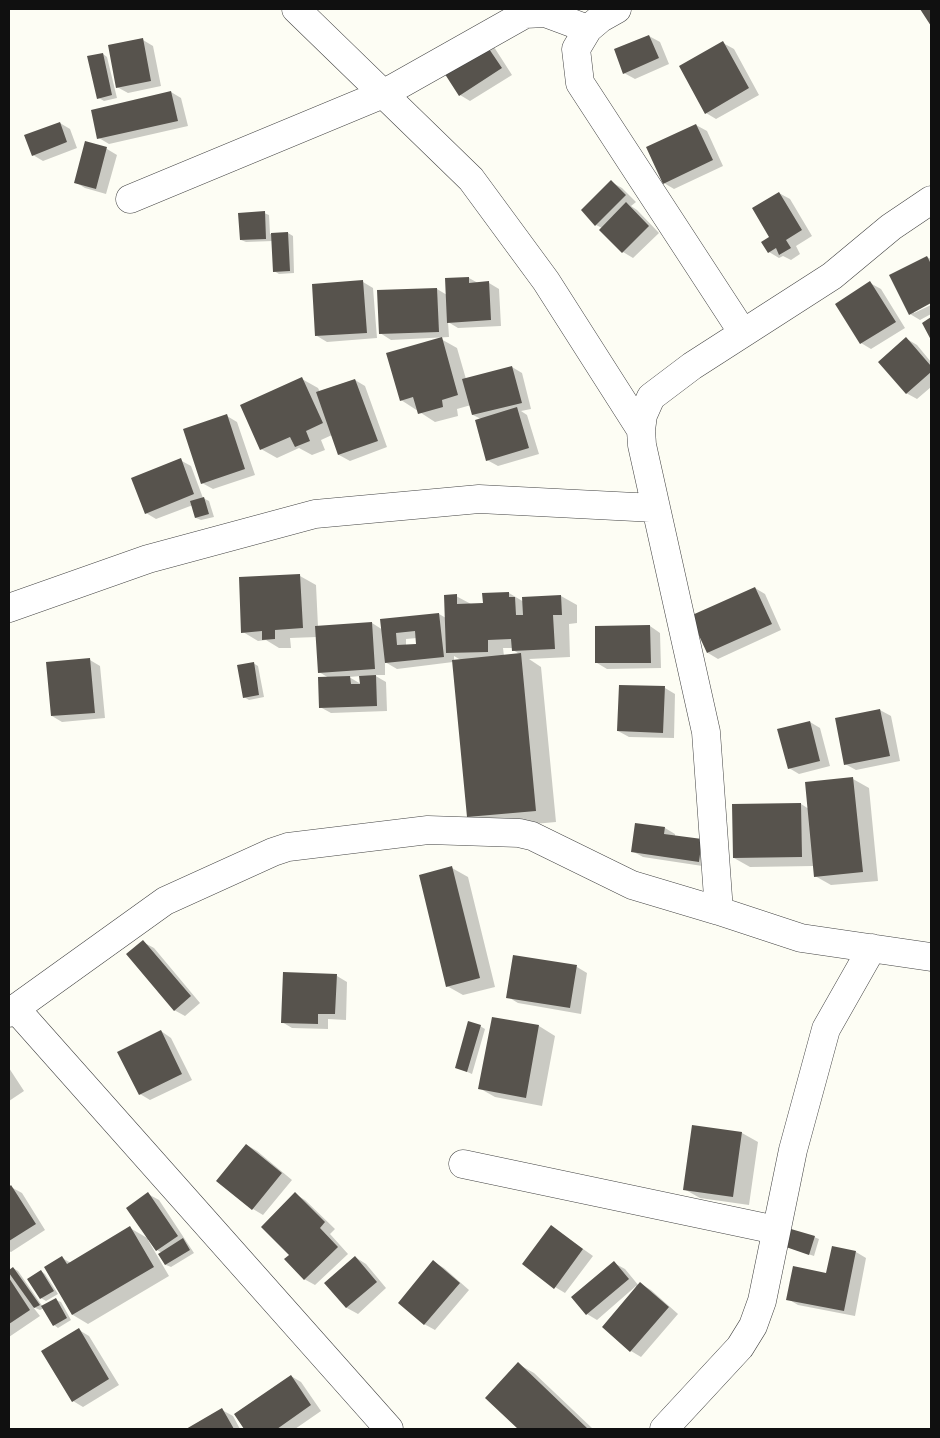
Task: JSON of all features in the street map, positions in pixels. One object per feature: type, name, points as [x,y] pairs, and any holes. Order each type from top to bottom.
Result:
[{"type":"street","points":[[296,9],[471,179],[546,281],[641,430]]},
{"type":"street","points":[[616,9],[588,29],[576,49],[580,83],[743,333]]},
{"type":"street","points":[[130,199],[383,94],[526,14],[537,11],[546,13],[588,29]]},
{"type":"street","points":[[718,911],[706,732],[656,508],[641,430],[643,415],[651,397],[692,366],[832,276],[891,227],[931,200]]},
{"type":"street","points":[[9,608],[148,559],[315,514],[479,499],[656,508]]},
{"type":"street","points":[[389,1429],[12,1011],[165,902],[288,847],[428,830],[519,833],[532,836],[632,885],[801,938],[931,956]]},
{"type":"street","points":[[664,1429],[740,1347],[753,1326],[762,1301],[793,1150],[826,1029],[872,948]]},
{"type":"street","points":[[463,1164],[776,1230]]},
{"type":"building","points":[[920,9],[931,9],[931,26]]},
{"type":"building","points":[[649,35],[659,58],[623,74],[614,49]]},
{"type":"building","points":[[143,38],[151,81],[116,88],[108,45]]},
{"type":"building","points":[[483,40],[502,68],[459,96],[441,68]]},
{"type":"building","points":[[723,41],[749,88],[705,114],[679,66]]},
{"type":"building","points":[[103,53],[112,95],[97,99],[87,56]]},
{"type":"building","points":[[171,91],[178,121],[97,139],[91,110]]},
{"type":"building","points":[[60,122],[67,142],[32,156],[24,135]]},
{"type":"building","points":[[696,124],[713,160],[663,184],[646,147]]},
{"type":"building","points":[[85,141],[107,147],[96,189],[74,183]]},
{"type":"building","points":[[611,180],[626,195],[595,226],[581,210]]},
{"type":"building","points":[[779,192],[802,230],[786,240],[791,248],[779,255],[776,248],[768,253],[761,242],[769,237],[752,208]]},
{"type":"building","points":[[626,202],[649,226],[622,253],[599,230]]},
{"type":"building","points":[[265,211],[266,239],[240,240],[238,213]]},
{"type":"building","points":[[288,232],[290,271],[273,272],[271,233]]},
{"type":"building","points":[[927,256],[931,264],[931,303],[909,315],[889,275]]},
{"type":"building","points":[[469,277],[469,283],[489,281],[491,320],[447,323],[445,278]]},
{"type":"building","points":[[363,280],[367,333],[315,336],[312,284]]},
{"type":"building","points":[[870,281],[896,322],[860,344],[835,304]]},
{"type":"building","points":[[437,288],[439,332],[379,334],[377,290]]},
{"type":"building","points":[[931,317],[931,340],[922,323]]},
{"type":"building","points":[[442,337],[458,395],[442,400],[443,407],[418,414],[413,397],[400,401],[386,353]]},
{"type":"building","points":[[906,337],[931,366],[931,372],[906,394],[878,362]]},
{"type":"building","points":[[512,366],[522,403],[472,415],[462,379]]},
{"type":"building","points":[[302,377],[323,423],[306,431],[310,441],[295,447],[290,437],[260,450],[240,405]]},
{"type":"building","points":[[355,379],[378,441],[338,455],[316,392]]},
{"type":"building","points":[[517,407],[529,448],[486,461],[475,420]]},
{"type":"building","points":[[227,414],[245,469],[201,484],[183,429]]},
{"type":"building","points":[[181,458],[194,494],[145,514],[131,478]]},
{"type":"building","points":[[204,497],[209,514],[195,518],[190,501]]},
{"type":"building","points":[[300,574],[303,628],[275,630],[275,639],[262,640],[262,631],[241,633],[239,577]]},
{"type":"building","points":[[755,587],[772,624],[707,653],[690,616]]},
{"type":"building","points":[[509,592],[509,597],[515,597],[516,615],[523,615],[522,597],[561,595],[562,615],[553,615],[555,649],[512,651],[511,639],[488,640],[488,652],[446,653],[444,595],[457,594],[457,604],[483,603],[482,593]]},
{"type":"building","points":[[439,613],[444,657],[385,663],[380,619]],"holes":[[[415,631],[416,644],[397,645],[396,633]]]},
{"type":"building","points":[[372,622],[375,669],[318,673],[315,626]]},
{"type":"building","points":[[650,625],[651,663],[595,663],[595,626]]},
{"type":"building","points":[[521,653],[536,811],[467,817],[452,660]]},
{"type":"building","points":[[90,658],[95,713],[51,716],[46,662]]},
{"type":"building","points":[[254,662],[259,695],[243,698],[237,665]]},
{"type":"building","points":[[376,675],[377,706],[319,708],[318,677],[350,676],[351,684],[360,684],[359,676]]},
{"type":"building","points":[[619,685],[665,686],[663,733],[617,731]]},
{"type":"building","points":[[880,709],[890,756],[844,765],[835,718]]},
{"type":"building","points":[[810,721],[820,761],[788,769],[777,729]]},
{"type":"building","points":[[853,777],[863,872],[814,877],[805,782]]},
{"type":"building","points":[[801,803],[802,857],[733,858],[732,804]]},
{"type":"building","points":[[635,823],[665,827],[664,834],[702,839],[699,862],[631,852]]},
{"type":"building","points":[[452,866],[480,978],[446,987],[419,875]]},
{"type":"building","points":[[143,940],[191,996],[174,1011],[126,954]]},
{"type":"building","points":[[513,955],[577,965],[570,1008],[506,998]]},
{"type":"building","points":[[283,972],[337,974],[335,1014],[318,1014],[318,1024],[281,1023]]},
{"type":"building","points":[[492,1017],[539,1025],[526,1098],[478,1089]]},
{"type":"building","points":[[468,1021],[481,1025],[467,1072],[455,1068]]},
{"type":"building","points":[[161,1030],[182,1074],[139,1095],[117,1052]]},
{"type":"building","points":[[692,1125],[742,1132],[733,1197],[683,1190]]},
{"type":"building","points":[[246,1144],[282,1173],[252,1210],[216,1181]]},
{"type":"building","points":[[11,1185],[36,1224],[9,1241],[9,1187]]},
{"type":"building","points":[[148,1192],[178,1236],[156,1251],[126,1208]]},
{"type":"building","points":[[295,1192],[325,1222],[320,1228],[338,1247],[304,1280],[284,1259],[289,1255],[261,1227]]},
{"type":"building","points":[[551,1225],[583,1249],[554,1289],[522,1264]]},
{"type":"building","points":[[130,1226],[154,1267],[72,1315],[44,1267],[62,1256],[67,1264]]},
{"type":"building","points":[[791,1229],[815,1236],[809,1255],[786,1247]]},
{"type":"building","points":[[183,1238],[190,1250],[165,1265],[158,1254]]},
{"type":"building","points":[[832,1246],[856,1251],[844,1311],[786,1300],[793,1266],[826,1273]]},
{"type":"building","points":[[355,1256],[377,1282],[346,1308],[324,1283]]},
{"type":"building","points":[[433,1260],[460,1283],[424,1325],[398,1303]]},
{"type":"building","points":[[614,1261],[629,1279],[586,1315],[571,1297]]},
{"type":"building","points":[[13,1267],[40,1305],[34,1308],[9,1273],[9,1270]]},
{"type":"building","points":[[41,1270],[54,1291],[40,1299],[27,1279]]},
{"type":"building","points":[[9,1278],[30,1310],[9,1324]]},
{"type":"building","points":[[640,1282],[669,1307],[630,1352],[602,1327]]},
{"type":"building","points":[[56,1298],[67,1318],[53,1326],[41,1306]]},
{"type":"building","points":[[79,1328],[109,1379],[72,1402],[41,1351]]},
{"type":"building","points":[[518,1362],[588,1429],[518,1429],[485,1398]]},
{"type":"building","points":[[291,1375],[311,1405],[277,1429],[244,1429],[234,1414]]},
{"type":"building","points":[[222,1408],[234,1429],[186,1429]]}]
